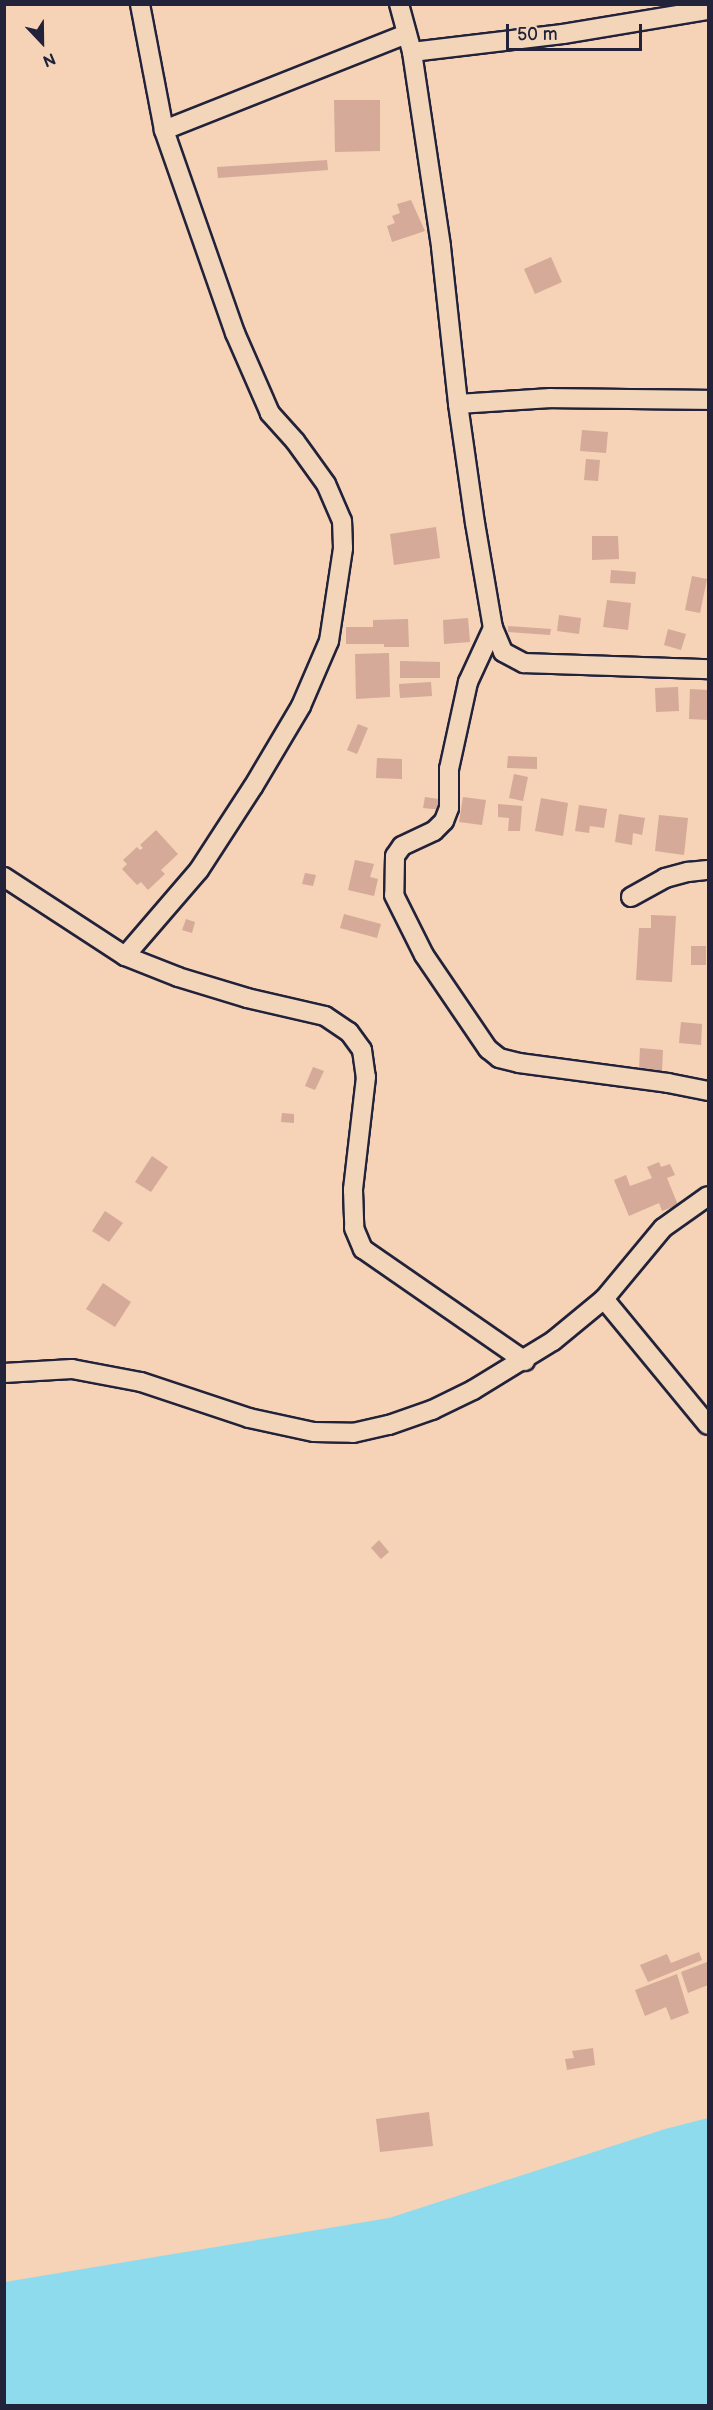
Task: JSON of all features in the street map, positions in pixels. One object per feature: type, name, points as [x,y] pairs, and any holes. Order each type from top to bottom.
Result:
[{"type":"street","points":[[125,956],[200,870],[301,706],[329,641],[343,548],[342,521],[326,484],[295,441],[270,413],[256,386],[189,207],[164,130],[140,4]]},
{"type":"street","points":[[399,4],[409,43],[441,247],[458,404],[493,628],[503,652],[524,663],[708,669]]},
{"type":"street","points":[[164,130],[409,43],[563,34],[708,10]]},
{"type":"street","points":[[458,404],[551,398],[708,400]]},
{"type":"street","points":[[493,628],[468,682],[449,769],[448,808],[444,821],[434,831],[402,846],[395,856],[394,895],[424,955],[488,1049],[499,1058],[519,1063],[668,1083],[708,1091]]},
{"type":"street","points":[[631,897],[665,878],[708,870]]},
{"type":"street","points":[[4,877],[125,956],[188,980],[325,1016],[349,1032],[362,1050],[366,1077],[353,1190],[354,1228],[363,1249],[525,1361]]},
{"type":"street","points":[[4,1373],[72,1369],[141,1382],[249,1418],[314,1432],[353,1433],[389,1425],[432,1410],[525,1361],[553,1341],[604,1299],[663,1228],[708,1196]]},
{"type":"street","points":[[604,1299],[708,1425]]},
{"type":"water","points":[[708,2118],[708,2405],[5,2405],[5,2282],[389,2218],[665,2129]]},
{"type":"building","points":[[334,100],[380,100],[380,151],[335,152]]},
{"type":"building","points":[[327,160],[328,170],[218,178],[217,167]]},
{"type":"building","points":[[411,200],[425,231],[392,242],[387,226],[395,223],[392,216],[400,213],[397,204]]},
{"type":"building","points":[[551,257],[562,282],[535,294],[524,269]]},
{"type":"building","points":[[582,430],[608,432],[606,453],[580,451]]},
{"type":"building","points":[[586,459],[600,460],[598,481],[584,480]]},
{"type":"building","points":[[436,527],[440,558],[394,565],[390,534]]},
{"type":"building","points":[[592,536],[618,536],[619,559],[592,560]]},
{"type":"building","points":[[611,570],[636,572],[635,584],[610,583]]},
{"type":"building","points":[[692,576],[707,579],[700,613],[685,610]]},
{"type":"building","points":[[607,600],[631,603],[628,630],[603,627]]},
{"type":"building","points":[[559,615],[581,618],[579,634],[557,631]]},
{"type":"building","points":[[468,618],[470,642],[444,644],[443,620]]},
{"type":"building","points":[[408,619],[409,647],[384,647],[384,644],[346,644],[346,627],[373,627],[373,620]]},
{"type":"building","points":[[508,626],[551,629],[550,635],[508,632]]},
{"type":"building","points":[[668,629],[686,634],[681,650],[664,645]]},
{"type":"building","points":[[389,653],[390,697],[356,699],[355,654]]},
{"type":"building","points":[[400,661],[440,662],[440,678],[400,678]]},
{"type":"building","points":[[431,682],[432,696],[400,698],[399,684]]},
{"type":"building","points":[[678,687],[679,711],[656,712],[655,688]]},
{"type":"building","points":[[690,689],[708,690],[708,720],[689,719]]},
{"type":"building","points":[[358,724],[368,728],[357,754],[347,750]]},
{"type":"building","points":[[508,756],[537,757],[537,769],[507,768]]},
{"type":"building","points":[[377,758],[402,759],[402,779],[376,778]]},
{"type":"building","points":[[514,774],[528,777],[523,801],[509,798]]},
{"type":"building","points":[[425,797],[445,800],[443,810],[423,808]]},
{"type":"building","points":[[463,797],[486,800],[482,825],[459,822]]},
{"type":"building","points":[[541,798],[568,803],[563,836],[535,831]]},
{"type":"building","points":[[498,804],[522,806],[520,831],[508,831],[509,818],[498,817]]},
{"type":"building","points":[[579,805],[607,809],[604,828],[590,826],[589,833],[575,831]]},
{"type":"building","points":[[619,814],[645,818],[642,835],[633,833],[632,845],[615,842]]},
{"type":"building","points":[[659,815],[688,818],[684,855],[655,851]]},
{"type":"building","points":[[156,830],[178,854],[161,870],[165,874],[148,890],[141,882],[137,885],[122,869],[127,864],[123,860],[137,847],[140,850],[143,848],[140,845]]},
{"type":"building","points":[[355,860],[374,864],[370,877],[378,879],[374,896],[348,890]]},
{"type":"building","points":[[305,873],[316,875],[313,886],[302,884]]},
{"type":"building","points":[[344,914],[381,924],[377,938],[340,928]]},
{"type":"building","points":[[651,915],[676,916],[672,982],[636,980],[639,928],[651,928]]},
{"type":"building","points":[[186,919],[195,922],[192,933],[182,930]]},
{"type":"building","points":[[691,946],[706,946],[706,965],[691,965]]},
{"type":"building","points":[[681,1022],[702,1024],[701,1045],[679,1043]]},
{"type":"building","points":[[640,1048],[663,1050],[662,1071],[639,1070]]},
{"type":"building","points":[[313,1067],[324,1071],[315,1090],[305,1086]]},
{"type":"building","points":[[282,1113],[294,1114],[294,1123],[281,1122]]},
{"type":"building","points":[[152,1156],[168,1167],[151,1192],[135,1182]]},
{"type":"building","points":[[659,1162],[661,1167],[670,1164],[675,1175],[667,1178],[678,1205],[662,1211],[659,1203],[629,1216],[614,1180],[626,1175],[630,1186],[652,1178],[647,1167]]},
{"type":"building","points":[[105,1211],[123,1223],[109,1242],[92,1231]]},
{"type":"building","points":[[103,1283],[131,1302],[115,1327],[86,1309]]},
{"type":"building","points":[[379,1540],[389,1552],[381,1559],[371,1548]]},
{"type":"building","points":[[699,1952],[702,1960],[648,1982],[640,1965],[667,1954],[671,1963]]},
{"type":"building","points":[[707,1962],[708,1985],[688,1993],[681,1972]]},
{"type":"building","points":[[677,1974],[689,2013],[671,2020],[666,2007],[645,2016],[635,1990]]},
{"type":"building","points":[[593,2048],[595,2065],[567,2070],[565,2059],[574,2058],[572,2051]]},
{"type":"building","points":[[429,2112],[433,2146],[380,2152],[376,2119]]}]
